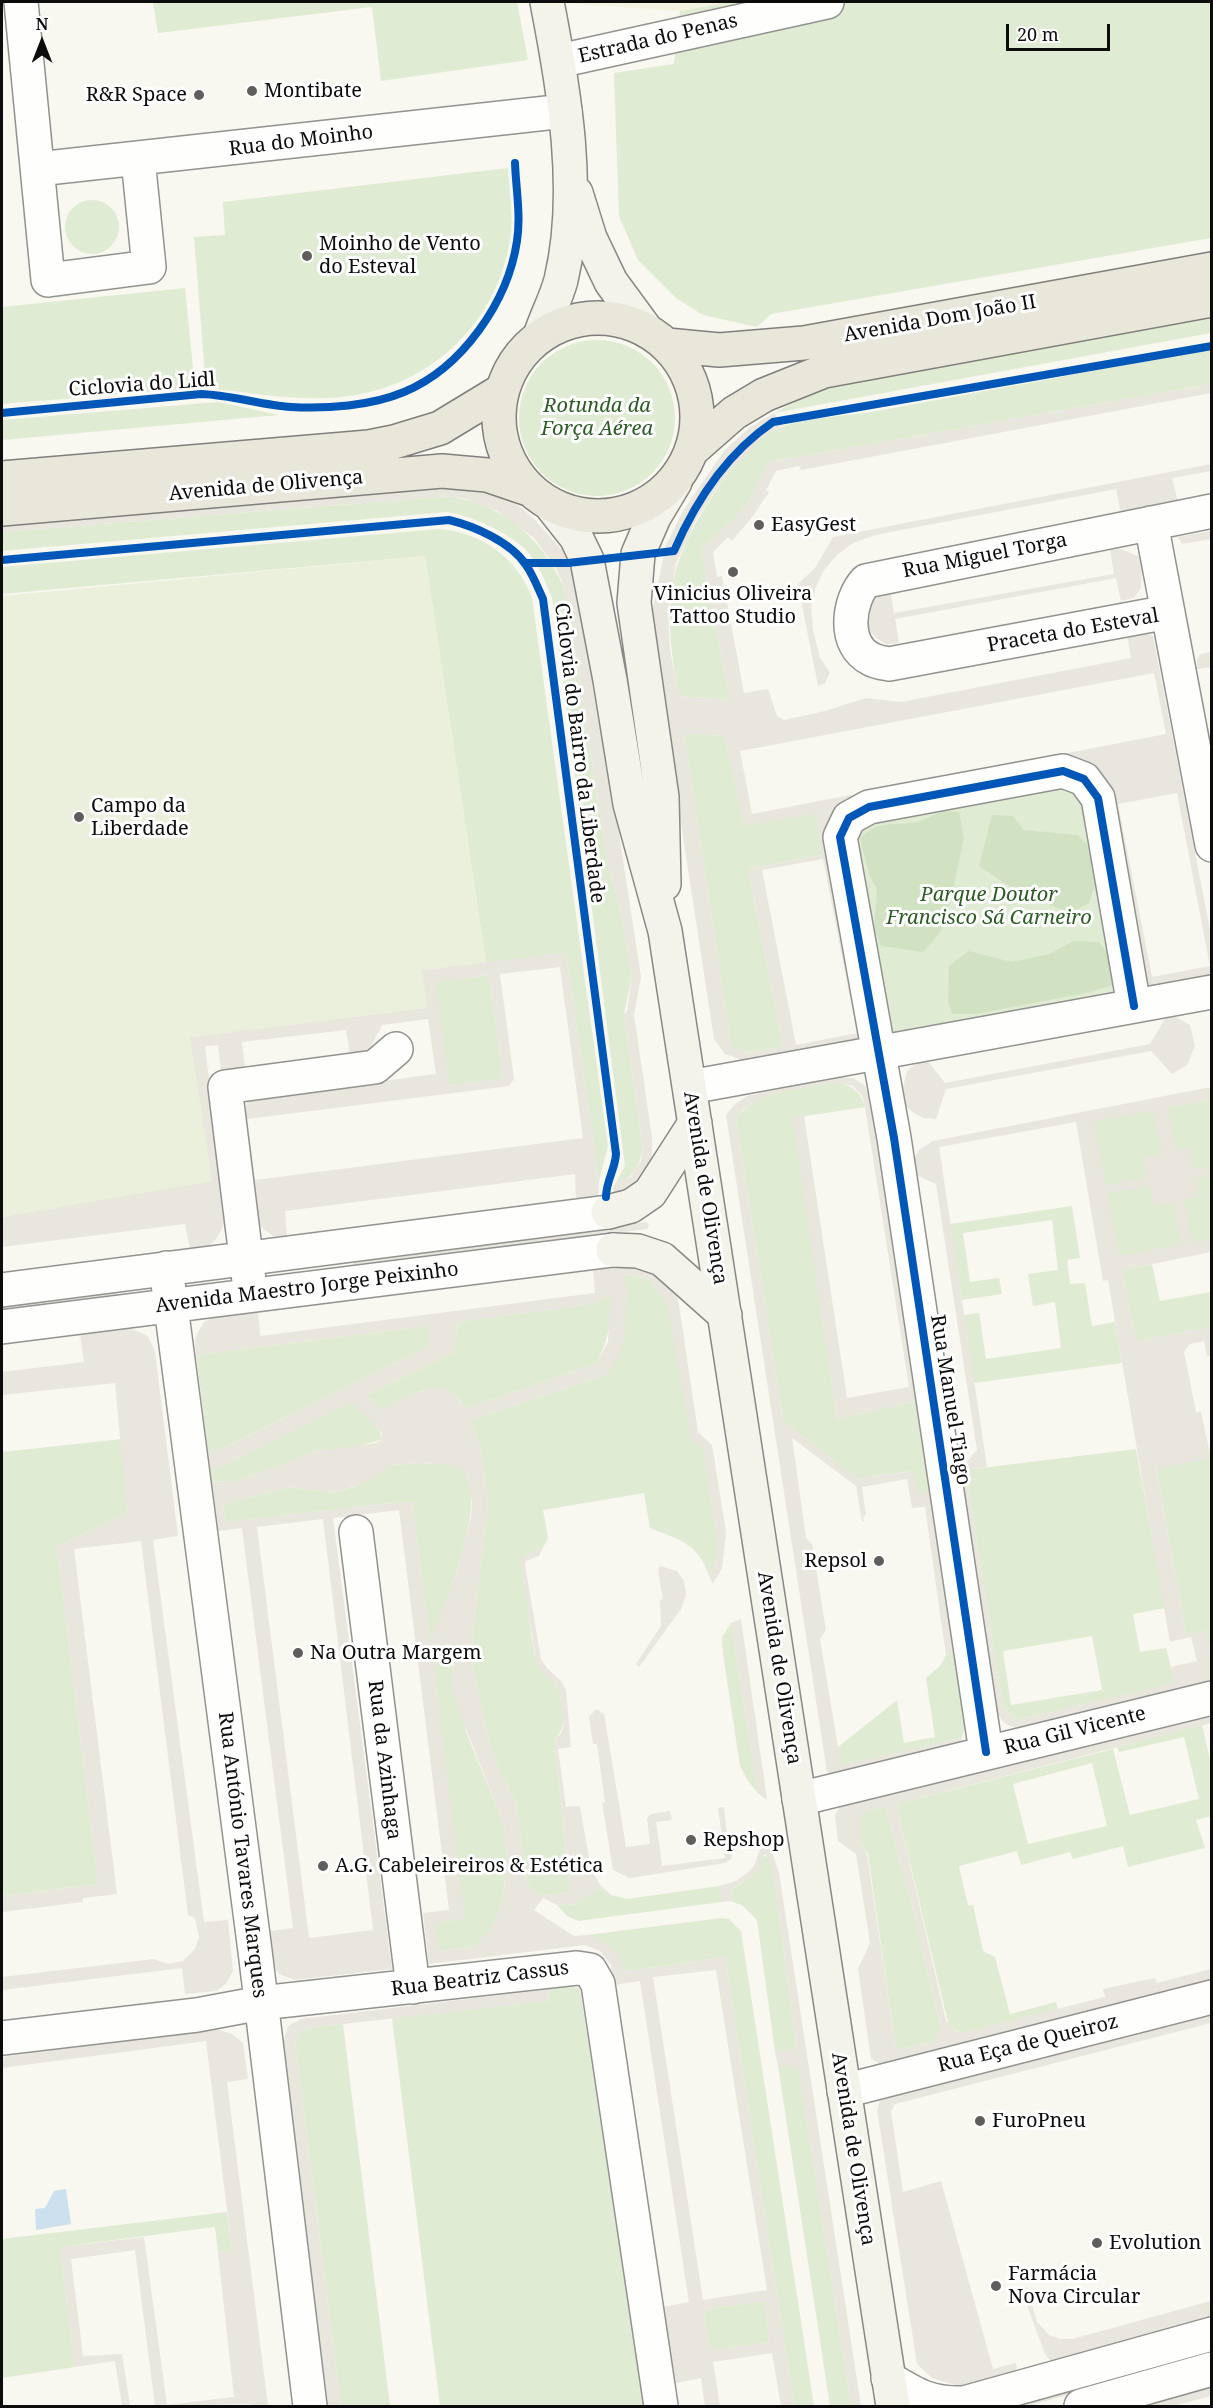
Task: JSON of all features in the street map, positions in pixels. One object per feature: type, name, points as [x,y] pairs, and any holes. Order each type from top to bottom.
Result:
[{"type":"main road","points":[[540,336],[561,280],[572,181],[559,61],[548,2]]},
{"type":"main road","points":[[572,181],[600,259],[611,282],[684,368],[695,394],[698,422],[693,450],[675,482],[651,502],[622,514],[592,517],[553,508],[528,489],[511,468],[501,444],[498,417],[501,391],[510,370],[523,351],[540,336],[582,319],[604,318],[627,322],[657,338]]},
{"type":"main road","name":"Avenida Dom João II","points":[[657,338],[719,350],[804,343],[1212,269]]},
{"type":"main road","name":"Avenida Dom João II","points":[[693,450],[734,413],[764,395],[824,371],[1212,300]]},
{"type":"main road","name":"Avenida de Olivença","points":[[2,478],[369,447],[440,428],[501,391]]},
{"type":"main road","name":"Avenida de Olivença","points":[[2,509],[442,471],[487,476],[528,489]]},
{"type":"main road","name":"Avenida de Olivença","points":[[665,931],[662,797],[634,603],[638,555],[654,517],[675,482]]},
{"type":"main road","name":"Avenida de Olivença","points":[[553,508],[576,537],[587,560],[610,680],[630,804],[665,931],[890,2392]]},
{"type":"main road","points":[[608,1212],[631,1206],[650,1193],[695,1123]]},
{"type":"main road","points":[[613,1250],[638,1251],[662,1259],[725,1315]]},
{"type":"street","points":[[21,2],[48,280],[149,267],[138,159]]},
{"type":"street","name":"Estrada do Penas","points":[[559,61],[827,2]]},
{"type":"street","name":"Rua do Moinho","points":[[38,169],[565,111]]},
{"type":"street","name":"Rua Miguel Torga","points":[[889,664],[866,656],[857,646],[851,624],[853,602],[858,590],[866,581],[1212,512]]},
{"type":"street","points":[[1151,523],[1168,612]]},
{"type":"street","name":"Praceta do Esteval","points":[[889,664],[1168,612],[1212,845]]},
{"type":"street","name":"Rua Manuel Tiago","points":[[986,1752],[879,1053],[840,837],[849,818],[869,807],[1063,771],[1084,779],[1098,798],[1134,1006]]},
{"type":"street","points":[[690,1088],[1212,992]]},
{"type":"street","points":[[251,1295],[225,1087],[375,1067],[396,1049]]},
{"type":"street","name":"Avenida Maestro Jorge Peixinho","points":[[2,1290],[608,1212]]},
{"type":"street","name":"Avenida Maestro Jorge Peixinho","points":[[2,1327],[613,1250]]},
{"type":"street","name":"Rua António Tavares Marques","points":[[166,1268],[261,2003],[310,2406]]},
{"type":"street","name":"Rua da Azinhaga","points":[[356,1532],[413,1987]]},
{"type":"street","name":"Rua Gil Vicente","points":[[799,1799],[1212,1698]]},
{"type":"street","name":"Rua Beatriz Cassus","points":[[2,2038],[197,2015],[261,2003],[577,1968],[590,1970],[598,1984],[661,2406]]},
{"type":"street","name":"Rua Eça de Queiroz","points":[[844,2091],[1212,1997]]},
{"type":"street","points":[[890,2392],[942,2404],[964,2403],[1212,2334]]},
{"type":"street","points":[[1081,2406],[1212,2369]]},
{"type":"green space","points":[[153,2],[517,2],[528,60],[381,81],[372,7],[158,33]]},
{"type":"green space","points":[[548,2],[731,2],[680,11]]},
{"type":"green space","points":[[731,2],[1211,2],[1211,238],[771,314],[757,327],[703,315],[676,298],[638,260],[619,216],[614,73],[674,64],[680,11]]},
{"type":"green space","points":[[508,168],[511,232],[501,274],[488,303],[470,330],[448,352],[422,371],[393,385],[362,394],[329,398],[298,398],[206,388],[194,237],[225,235],[223,202]]},
{"type":"green space","points":[[87,200],[97,200],[107,204],[115,212],[119,227],[115,242],[107,250],[97,254],[87,254],[77,250],[69,242],[65,232],[65,222],[69,212],[77,204]]},
{"type":"green space","points":[[185,288],[195,388],[2,404],[2,307]]},
{"type":"green space","points":[[1211,315],[1211,333],[774,413],[822,388]]},
{"type":"green space","name":"Rotunda da Força Aérea","points":[[597,340],[627,346],[652,363],[669,388],[675,418],[669,448],[652,473],[627,490],[597,496],[567,490],[542,473],[525,448],[519,418],[525,388],[542,363],[567,346]]},
{"type":"green space","points":[[1211,349],[1211,384],[769,462],[750,500],[737,516],[701,549],[730,700],[679,696],[670,613],[677,566],[699,518],[721,483],[746,452],[767,434],[778,428],[805,421],[877,411]]},
{"type":"green space","points":[[218,402],[279,415],[2,440],[2,420]]},
{"type":"green space","points":[[450,496],[488,508],[505,516],[520,527],[545,554],[565,589],[608,864],[620,909],[632,976],[624,1014],[643,1149],[635,1171],[622,1181],[616,1182],[625,1166],[552,598],[541,572],[529,553],[488,525],[447,512],[2,551],[2,532]]},
{"type":"green space","points":[[439,529],[469,535],[496,550],[517,571],[532,598],[608,1146],[599,1181],[566,953],[486,963],[425,556],[2,594],[2,567]]},
{"type":"green space","points":[[425,556],[486,963],[423,970],[427,1008],[191,1037],[212,1182],[2,1217],[2,596]]},
{"type":"green space","points":[[684,733],[725,736],[744,825],[816,813],[824,854],[748,869],[783,1047],[745,1053],[731,1046]]},
{"type":"green space","name":"Parque Doutor Francisco Sá Carneiro","points":[[1065,784],[1088,803],[1115,990],[1112,993],[888,1035],[855,830],[861,824]]},
{"type":"green space","points":[[945,811],[959,812],[964,838],[950,903],[940,933],[923,952],[881,946],[874,929],[877,890],[869,874],[860,839],[871,829],[891,824],[913,823]]},
{"type":"green space","points":[[992,815],[1013,816],[1024,830],[1078,835],[1087,844],[1096,882],[1089,903],[1069,913],[1012,888],[979,866]]},
{"type":"green space","points":[[1074,941],[1099,942],[1113,961],[1116,984],[1087,993],[976,1014],[952,1014],[948,1002],[949,966],[969,951],[1011,962],[1049,954]]},
{"type":"green space","points":[[489,975],[503,1079],[449,1086],[435,982]]},
{"type":"green space","points":[[837,1082],[855,1090],[865,1107],[793,1118],[837,1419],[916,1401],[930,1491],[917,1495],[912,1471],[857,1479],[783,1420],[736,1119],[745,1109],[768,1095]]},
{"type":"green space","points":[[1211,1099],[1211,1239],[1119,1257],[1093,1121]]},
{"type":"green space","points":[[1072,1206],[1080,1258],[1067,1260],[1070,1284],[1085,1283],[1092,1326],[1115,1322],[1122,1363],[974,1383],[964,1315],[979,1313],[986,1359],[1061,1348],[1055,1302],[1033,1306],[1028,1274],[1058,1270],[1052,1220],[963,1233],[970,1282],[999,1278],[1002,1294],[962,1300],[950,1224]]},
{"type":"green space","points":[[1152,1264],[1160,1301],[1211,1292],[1211,1327],[1136,1341],[1122,1270]]},
{"type":"green space","points":[[624,1274],[648,1279],[667,1302],[697,1443],[703,1447],[718,1548],[717,1559],[709,1576],[699,1556],[687,1544],[650,1528],[644,1493],[543,1510],[548,1537],[544,1546],[523,1557],[537,1664],[555,1684],[563,1705],[564,1721],[559,1734],[554,1739],[571,1892],[540,1896],[526,1882],[516,1802],[500,1773],[489,1741],[472,1665],[473,1630],[488,1503],[481,1450],[470,1420],[608,1374],[627,1297]]},
{"type":"green space","points":[[611,1293],[609,1330],[596,1364],[466,1408],[454,1394],[434,1388],[417,1392],[387,1409],[380,1409],[366,1396],[453,1353],[458,1322],[584,1305],[607,1298]]},
{"type":"green space","points":[[429,1326],[429,1347],[215,1452],[208,1451],[196,1355]]},
{"type":"green space","points":[[352,1402],[376,1424],[381,1440],[350,1448],[317,1451],[238,1481],[212,1482],[210,1468],[218,1468]]},
{"type":"green space","points":[[122,1439],[127,1514],[57,1546],[98,1884],[2,1896],[2,1452]]},
{"type":"green space","points":[[1136,1449],[1165,1608],[1133,1614],[1140,1652],[1166,1648],[1175,1683],[1016,1720],[1003,1707],[965,1470]],"holes":[[[1092,1636],[1102,1690],[1011,1705],[1003,1651]]]},
{"type":"green space","points":[[1211,1458],[1211,1663],[1206,1631],[1186,1634],[1156,1468]]},
{"type":"green space","points":[[445,1464],[459,1469],[469,1482],[471,1501],[469,1526],[462,1554],[430,1644],[412,1501],[225,1522],[223,1504],[290,1487],[326,1492],[341,1491],[354,1487],[393,1465]]},
{"type":"green space","points":[[731,1623],[758,1793],[740,1766],[723,1654],[722,1638]]},
{"type":"green space","points":[[448,1644],[453,1645],[455,1652],[452,1663],[466,1732],[504,1825],[507,1859],[503,1899],[495,1923],[475,1947],[439,1951],[435,1923],[464,1919],[434,1672],[442,1648]]},
{"type":"green space","points":[[955,1652],[966,1720],[962,1738],[841,1766],[838,1747],[897,1700],[904,1743],[935,1737],[926,1678],[940,1666],[946,1655]]},
{"type":"green space","points":[[1202,1725],[1211,1764],[1211,1816],[1196,1820],[1205,1848],[1128,1867],[1123,1846],[1073,1859],[1070,1852],[1021,1865],[1017,1851],[959,1866],[968,1906],[973,1905],[983,1951],[995,1957],[1010,2014],[1056,2002],[1058,2009],[962,2033],[949,2027],[896,1804],[1113,1749],[1130,1815],[1199,1799],[1184,1737],[1119,1752],[1117,1747]],"holes":[[[1092,1763],[1107,1826],[1028,1844],[1013,1784]]]},
{"type":"green space","points":[[885,1806],[913,1909],[941,2029],[934,2042],[896,2050],[868,1854],[861,1844],[861,1813]]},
{"type":"green space","points":[[762,1855],[769,1858],[773,1870],[796,2043],[794,2049],[775,2052],[757,1920],[743,1906],[731,1901],[730,1890],[750,1876]]},
{"type":"green space","points":[[601,1886],[611,1895],[627,1899],[719,1886],[722,1902],[578,1921],[567,1916],[557,1905],[575,1904]]},
{"type":"green space","points":[[729,1919],[741,1931],[814,2406],[794,2406],[725,1957],[624,1972],[611,1949],[587,1935]]},
{"type":"green space","points":[[570,1986],[580,1989],[644,2406],[440,2406],[392,2018],[548,2001],[550,1989]]},
{"type":"green space","points":[[343,2024],[390,2406],[341,2406],[295,2043],[298,2034],[308,2028]]},
{"type":"green space","points":[[778,2066],[794,2066],[799,2070],[851,2406],[830,2406]]},
{"type":"green space","points":[[227,2212],[232,2250],[218,2252],[215,2227],[60,2247],[75,2367],[2,2378],[2,2239]]},
{"type":"green space","points":[[765,2302],[769,2342],[714,2350],[709,2348],[704,2314],[707,2309]]},
{"type":"shaded area","points":[[1211,384],[1211,393],[801,470],[799,466],[776,471],[766,490],[769,492],[753,516],[732,541],[728,537],[713,552],[717,577],[722,576],[744,693],[768,689],[777,716],[784,720],[825,711],[866,698],[901,702],[1131,658],[1127,634],[1144,632],[1153,636],[1211,935],[1211,975],[1150,986],[1144,983],[1090,772],[840,815],[863,1032],[859,1041],[749,1062],[725,1054],[714,1039],[653,641],[653,608],[666,545],[683,511],[724,451],[749,428],[774,413],[783,425],[764,436],[727,474],[697,518],[676,563],[668,612],[670,650],[679,696],[730,700],[701,549],[737,516],[750,500],[769,462]],"holes":[[[1154,673],[1166,734],[752,814],[740,751]],[[684,733],[725,736],[744,826],[816,814],[823,854],[748,869],[783,1047],[745,1053],[731,1046]],[[1177,793],[1210,966],[1152,977],[1118,804]],[[823,859],[857,1033],[796,1045],[762,870]]]},
{"type":"shaded area","points":[[1211,464],[1211,471],[1172,478],[1178,502],[1121,513],[1116,489],[875,535],[853,543],[837,555],[824,570],[815,589],[811,607],[813,630],[820,658],[830,672],[825,683],[818,686],[798,584],[815,568],[833,537]]},
{"type":"shaded area","points":[[460,482],[503,497],[522,508],[536,521],[562,550],[579,582],[583,599],[641,977],[634,1015],[652,1138],[652,1154],[648,1171],[635,1185],[614,1195],[613,1187],[616,1182],[631,1177],[641,1161],[643,1149],[624,1014],[627,1011],[632,976],[620,909],[608,864],[565,589],[556,568],[534,538],[497,511],[466,499],[450,496],[2,532],[2,519]]},
{"type":"shaded area","points":[[1211,531],[1211,539],[1182,544],[1178,537]]},
{"type":"shaded area","points":[[1120,549],[1138,556],[1142,565],[1141,588],[1134,598],[1121,601],[1116,578],[895,619],[899,643],[886,644],[868,629],[867,616],[871,606],[879,595],[890,590],[894,613],[1114,574],[1110,550]]},
{"type":"shaded area","points":[[1211,652],[1211,667],[1197,669],[1197,659],[1201,654]]},
{"type":"shaded area","points":[[566,953],[599,1181],[598,1198],[576,1201],[575,1174],[285,1211],[287,1236],[273,1236],[256,1223],[243,1112],[248,1102],[256,1098],[436,1074],[428,1019],[382,1025],[368,1052],[350,1055],[346,1030],[242,1042],[245,1068],[221,1070],[218,1045],[205,1046],[226,1221],[216,1239],[209,1246],[190,1250],[185,1224],[2,1247],[2,1217],[212,1181],[190,1037],[427,1008],[422,970]],"holes":[[[560,967],[583,1138],[255,1180],[247,1119],[509,1086],[514,1079],[500,974]],[[489,975],[503,1079],[449,1086],[436,982]]]},
{"type":"shaded area","points":[[1174,1016],[1190,1025],[1195,1046],[1187,1065],[1172,1074],[1151,1051],[946,1089],[936,1119],[923,1118],[914,1113],[907,1107],[901,1095],[907,1071],[918,1062],[927,1060],[945,1083],[1150,1044],[1166,1017]]},
{"type":"shaded area","points":[[836,1077],[853,1078],[864,1085],[869,1094],[916,1401],[837,1419],[792,1117],[804,1116],[847,1398],[909,1387],[865,1107],[862,1096],[853,1086],[837,1082],[771,1094],[743,1109],[736,1119],[783,1420],[857,1479],[913,1471],[917,1494],[930,1491],[955,1652],[946,1655],[925,1507],[912,1508],[907,1479],[862,1487],[866,1515],[863,1516],[864,1522],[856,1486],[792,1438],[806,1538],[812,1544],[826,1630],[820,1639],[841,1765],[962,1738],[959,1745],[839,1775],[827,1772],[726,1115],[734,1105],[747,1096]]},
{"type":"shaded area","points":[[1211,1087],[1211,1099],[1168,1107],[1176,1151],[1190,1148],[1194,1169],[1211,1166],[1211,1176],[1196,1179],[1199,1197],[1184,1200],[1192,1242],[1211,1239],[1211,1252],[1122,1270],[1136,1341],[1211,1327],[1211,1356],[1207,1356],[1204,1341],[1190,1344],[1184,1352],[1196,1412],[1201,1412],[1211,1458],[1156,1469],[1186,1634],[1206,1631],[1211,1663],[1211,1682],[1021,1729],[1002,1721],[996,1710],[959,1471],[977,1450],[936,1184],[914,1174],[912,1163],[919,1150],[933,1141]],"holes":[[[1153,1111],[1162,1154],[1143,1157],[1147,1177],[1106,1185],[1094,1121]],[[1076,1122],[1103,1281],[1108,1280],[1170,1642],[1191,1637],[1197,1661],[1171,1667],[1174,1683],[1016,1720],[1003,1707],[965,1470],[987,1467],[939,1147]],[[1149,1186],[1153,1206],[1173,1203],[1181,1244],[1119,1256],[1108,1193]]]},
{"type":"shaded area","points":[[645,1222],[649,1224],[647,1229],[353,1265],[355,1259]]},
{"type":"shaded area","points":[[633,1263],[648,1266],[669,1284],[678,1299],[698,1432],[712,1445],[726,1532],[722,1568],[713,1584],[709,1576],[717,1559],[718,1548],[703,1448],[691,1441],[667,1302],[648,1279],[625,1274],[627,1297],[625,1335],[619,1355],[608,1374],[470,1420],[481,1450],[488,1503],[473,1630],[472,1665],[489,1741],[500,1773],[516,1802],[526,1882],[540,1896],[571,1892],[554,1739],[561,1734],[563,1728],[562,1706],[557,1686],[537,1667],[521,1565],[523,1557],[544,1546],[539,1556],[526,1561],[525,1565],[541,1659],[566,1690],[571,1747],[558,1749],[566,1807],[580,1806],[591,1870],[601,1886],[575,1904],[557,1905],[543,1898],[534,1910],[574,1936],[587,1935],[607,1944],[620,1957],[624,1972],[725,1957],[794,2406],[781,2406],[772,2353],[713,2362],[720,2406],[705,2406],[701,2378],[676,2383],[663,2307],[689,2302],[640,1981],[614,1985],[611,1965],[600,1951],[585,1945],[429,1964],[423,1913],[449,1910],[399,1510],[333,1518],[392,1969],[295,1980],[279,1974],[273,1964],[270,1931],[293,1928],[242,1528],[218,1531],[212,1482],[238,1481],[317,1451],[376,1443],[381,1440],[382,1433],[352,1403],[218,1468],[210,1468],[208,1451],[215,1452],[429,1347],[429,1326],[196,1355],[197,1334],[204,1322],[218,1315],[258,1311],[260,1336],[595,1293],[593,1269]],"holes":[[[611,1294],[608,1342],[596,1364],[466,1408],[451,1391],[435,1387],[406,1396],[386,1409],[380,1409],[366,1396],[453,1353],[458,1322],[584,1305],[608,1298]],[[418,1463],[443,1464],[459,1469],[467,1477],[472,1502],[471,1517],[458,1569],[430,1643],[412,1501],[225,1522],[223,1504],[290,1487],[326,1492],[340,1491],[368,1482],[393,1465]],[[323,1519],[373,1930],[309,1938],[257,1527]],[[448,1644],[453,1645],[455,1652],[452,1680],[455,1701],[504,1825],[507,1859],[503,1899],[495,1923],[475,1947],[439,1951],[436,1923],[465,1919],[434,1672],[442,1648]],[[716,1970],[767,2290],[703,2300],[653,1977]],[[761,2301],[765,2303],[769,2342],[714,2350],[709,2348],[704,2314],[707,2309]]]},
{"type":"shaded area","points":[[116,1290],[117,1296],[2,1312],[2,1305]]},
{"type":"shaded area","points":[[127,1327],[148,1336],[155,1352],[178,1536],[153,1540],[204,1922],[228,1920],[233,1971],[226,1984],[216,1991],[185,1994],[182,1968],[2,1990],[2,1977],[154,1959],[168,1964],[183,1961],[195,1949],[199,1938],[195,1918],[188,1915],[141,1541],[74,1549],[117,1894],[83,1898],[83,1902],[2,1912],[2,1896],[98,1884],[57,1546],[127,1514],[115,1383],[2,1395],[2,1372],[84,1362],[80,1333]]},
{"type":"shaded area","points":[[660,1566],[677,1571],[684,1581],[686,1595],[681,1609],[639,1667],[636,1664],[661,1626],[660,1600],[663,1599],[658,1570]]},
{"type":"shaded area","points":[[741,1619],[767,1800],[758,1793],[731,1623]]},
{"type":"shaded area","points":[[596,1709],[604,1714],[626,1847],[650,1844],[647,1818],[651,1814],[670,1811],[672,1820],[656,1822],[662,1866],[725,1858],[718,1808],[724,1807],[727,1834],[737,1843],[731,1859],[725,1863],[630,1878],[613,1870],[602,1803],[605,1802],[597,1744],[593,1744],[589,1717]]},
{"type":"shaded area","points":[[1211,1714],[1211,1723],[896,1804],[946,2021],[956,2031],[962,2033],[1105,1997],[1103,1989],[1155,1978],[1157,1983],[1211,1969],[1211,1982],[882,2065],[871,2059],[858,1969],[870,1943],[856,1854],[838,1841],[835,1815],[840,1807]],"holes":[[[885,1806],[913,1909],[941,2029],[934,2042],[896,2050],[867,1854],[861,1844],[861,1813]]]},
{"type":"shaded area","points":[[762,1844],[766,1844],[772,1852],[779,1873],[861,2406],[851,2406],[799,2071],[794,2066],[778,2066],[775,2052],[794,2049],[796,2043],[773,1870],[766,1855],[762,1855],[759,1869],[754,1875],[730,1890],[731,1901],[722,1902],[719,1886],[736,1881],[746,1874],[754,1866]]},
{"type":"shaded area","points":[[550,1989],[548,2001],[308,2028],[298,2034],[295,2043],[341,2406],[328,2406],[283,2044],[288,2026],[301,2019]]},
{"type":"shaded area","points":[[1211,2014],[1211,2023],[895,2104],[891,2111],[903,2192],[941,2181],[993,2369],[1016,2363],[1017,2368],[1013,2374],[965,2388],[932,2378],[917,2364],[877,2110],[880,2100]]},
{"type":"shaded area","points":[[216,2029],[232,2034],[243,2043],[248,2079],[227,2082],[268,2406],[251,2406],[251,2404],[155,2406],[135,2250],[71,2259],[83,2356],[122,2354],[130,2406],[122,2406],[115,2361],[75,2367],[60,2247],[144,2237],[167,2405],[234,2397],[218,2252],[232,2250],[206,2041],[2,2068],[2,2057]]},
{"type":"shaded area","points":[[1027,2287],[1037,2322],[1049,2335],[1060,2339],[1072,2339],[1211,2301],[1211,2318],[1056,2362],[1050,2360],[1045,2354],[1021,2289]]},
{"type":"shaded area","points":[[1211,2349],[1211,2355],[1028,2406],[1008,2406]]},
{"type":"shaded area","points":[[1211,2386],[1211,2396],[1173,2406],[1138,2406]]},
{"type":"water","points":[[66,2189],[71,2224],[36,2230],[35,2209],[45,2208],[54,2191]]},
{"type":"cycle path","name":"Ciclovia do Lidl","points":[[2,413],[201,394],[291,407],[333,407],[377,401],[404,392],[445,367],[463,350],[493,309],[504,287],[512,264],[518,232],[515,163]]},
{"type":"cycle path","points":[[525,563],[568,563],[674,551],[692,514],[714,479],[741,448],[773,422],[1212,346]]},
{"type":"cycle path","name":"Ciclovia do Bairro da Liberdade","points":[[2,560],[449,520],[491,536],[502,542],[519,557],[531,573],[543,599],[616,1154],[606,1197]]},
{"type":"cycle path","points":[[986,1752],[894,1138],[840,837],[849,818],[869,807],[1063,771],[1084,779],[1098,798],[1134,1006]]},
{"type":"place","name":"Montibate","points":[[252,91]]},
{"type":"place","name":"R&R Space","points":[[199,95]]},
{"type":"place","name":"Moinho de Vento do Esteval","points":[[307,256]]},
{"type":"place","name":"EasyGest","points":[[759,525]]},
{"type":"place","name":"Vinicius Oliveira Tattoo Studio","points":[[733,572]]},
{"type":"place","name":"Campo da Liberdade","points":[[79,817]]},
{"type":"place","name":"Repsol","points":[[879,1561]]},
{"type":"place","name":"Na Outra Margem","points":[[298,1653]]},
{"type":"place","name":"Repshop","points":[[691,1840]]},
{"type":"place","name":"A.G. Cabeleireiros & Estética","points":[[323,1866]]},
{"type":"place","name":"FuroPneu","points":[[980,2121]]},
{"type":"place","name":"Evolution","points":[[1097,2243]]},
{"type":"place","name":"Farmácia Nova Circular","points":[[996,2286]]}]
